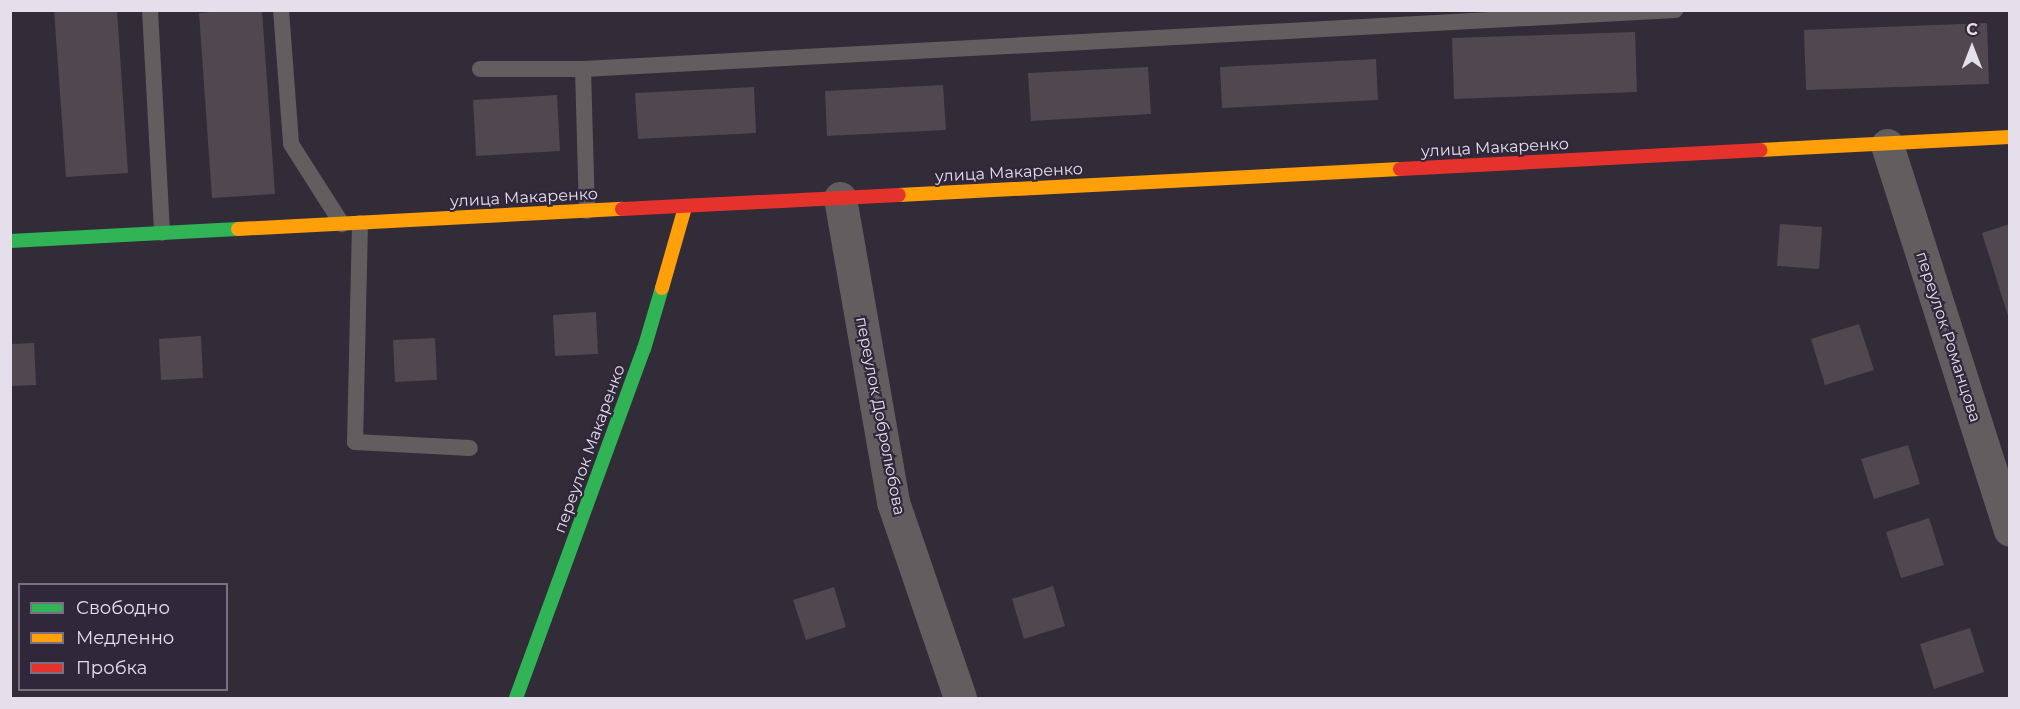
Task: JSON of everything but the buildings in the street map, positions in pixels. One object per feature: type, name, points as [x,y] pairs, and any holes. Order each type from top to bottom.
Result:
[{"type":"street","name":"улица Макаренко","points":[[10,241],[2010,137]]},
{"type":"street","name":"переулок Романцова","points":[[1887,145],[2010,530]]},
{"type":"street","name":"переулок Добролюбова","points":[[840,198],[892,502],[960,699]]},
{"type":"street","name":"переулок Макаренко","points":[[516,699],[644,349],[685,207]]},
{"type":"lane","points":[[150,10],[162,233]]},
{"type":"lane","points":[[281,10],[291,144],[342,224]]},
{"type":"lane","points":[[480,69],[583,69],[1675,10]]},
{"type":"lane","points":[[583,69],[587,212]]},
{"type":"lane","points":[[360,223],[355,442],[470,448]]},
{"type":"traffic: fast","points":[[10,241],[238,229]]},
{"type":"traffic: fast","points":[[516,698],[644,349],[662,288]]},
{"type":"traffic: slow","points":[[1760,150],[2010,137]]},
{"type":"traffic: slow","points":[[899,195],[1400,169]]},
{"type":"traffic: slow","points":[[662,288],[685,207]]},
{"type":"traffic: slow","points":[[238,229],[622,209]]},
{"type":"traffic: jam","points":[[1400,169],[1760,150]]},
{"type":"traffic: jam","points":[[622,209],[899,195]]}]
